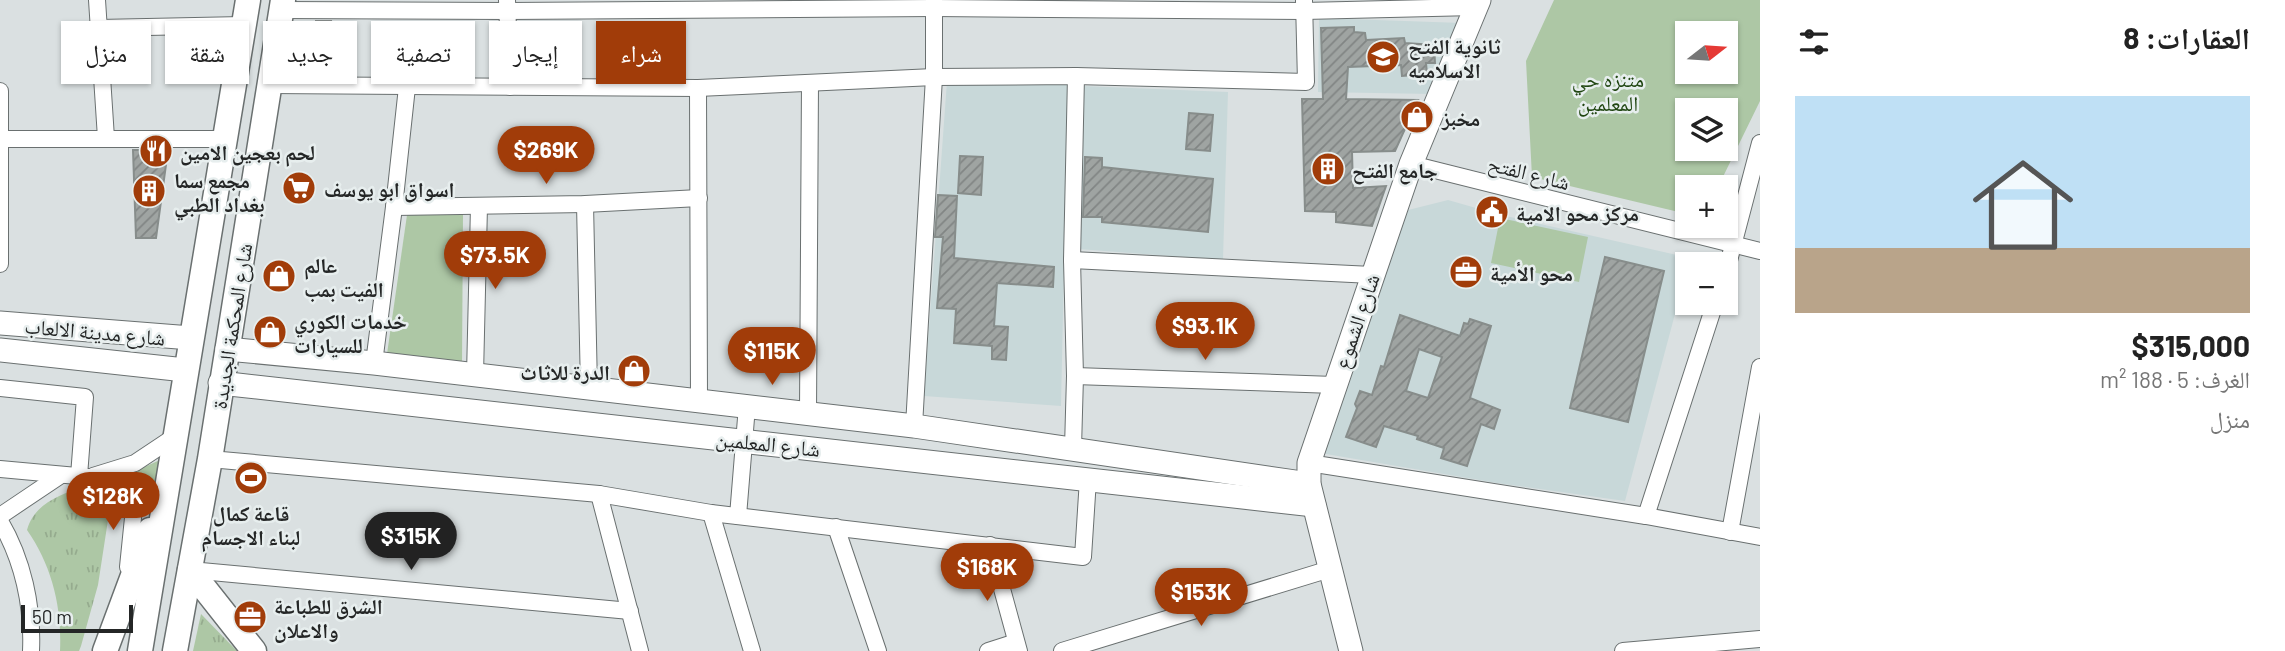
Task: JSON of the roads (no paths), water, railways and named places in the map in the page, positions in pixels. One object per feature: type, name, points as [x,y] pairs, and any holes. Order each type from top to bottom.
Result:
[{"type":"main road","name":"شارع المحكمة الجديدة","points":[[244,21],[248,0]]},
{"type":"main road","name":"شارع المحكمة الجديدة","points":[[175,651],[210,458],[282,5]]},
{"type":"main road","name":"شارع المحكمة الجديدة","points":[[140,651],[233,84]]},
{"type":"main road","points":[[105,651],[168,484]]},
{"type":"main road","points":[[190,570],[254,651]]},
{"type":"street","points":[[97,0],[98,21]]},
{"type":"street","points":[[282,5],[1304,6],[1477,3]]},
{"type":"street","name":"شارع الشموع","points":[[1311,484],[1334,385],[1411,164],[1477,3]]},
{"type":"street","points":[[914,426],[934,77],[934,4]]},
{"type":"street","points":[[507,6],[510,87]]},
{"type":"street","points":[[270,85],[698,88],[934,77],[1076,76],[1306,82],[1304,6]]},
{"type":"street","points":[[1073,448],[1075,376],[1072,260],[1076,76]]},
{"type":"street","points":[[808,413],[810,83]]},
{"type":"street","points":[[103,84],[106,138]]},
{"type":"street","points":[[374,363],[407,87]]},
{"type":"street","points":[[698,88],[699,401]]},
{"type":"street","points":[[0,91],[0,264]]},
{"type":"street","points":[[1,139],[223,139]]},
{"type":"street","points":[[1732,252],[1760,143]]},
{"type":"street","name":"شارع الفتح","points":[[1411,164],[1760,251]]},
{"type":"street","points":[[394,207],[585,204],[699,198]]},
{"type":"street","points":[[585,204],[589,388]]},
{"type":"street","points":[[475,375],[479,206]]},
{"type":"street","points":[[1072,260],[1373,275]]},
{"type":"street","points":[[1646,516],[1711,315]]},
{"type":"street","name":"شارع مدينة الالعاب","points":[[0,323],[191,338]]},
{"type":"street","name":"شارع المعلمين","points":[[227,349],[374,363],[914,426],[1311,484]]},
{"type":"street","name":"شارع مدينة الالعاب","points":[[0,350],[185,370]]},
{"type":"street","points":[[1730,532],[1760,367]]},
{"type":"street","points":[[1075,376],[1334,385]]},
{"type":"street","name":"شارع المعلمين","points":[[220,383],[1088,479],[1311,484]]},
{"type":"street","points":[[0,387],[85,397],[83,477]]},
{"type":"street","points":[[738,516],[747,406]]},
{"type":"street","points":[[83,477],[135,463],[174,437]]},
{"type":"street","points":[[210,458],[599,494],[711,513],[1083,557],[1088,479]]},
{"type":"street","points":[[0,469],[83,477],[118,485],[126,491],[132,500],[134,517],[125,593]]},
{"type":"street","points":[[0,516],[61,475]]},
{"type":"street","points":[[1351,651],[1311,484],[1646,516],[1760,537]]},
{"type":"street","points":[[599,494],[640,651]]},
{"type":"street","points":[[711,513],[752,651]]},
{"type":"street","points":[[0,522],[15,551],[22,573],[31,622],[31,651]]},
{"type":"street","points":[[836,527],[878,651]]},
{"type":"street","points":[[988,651],[1017,646],[990,545]]},
{"type":"street","points":[[1062,651],[1330,569]]},
{"type":"street","points":[[190,570],[630,611]]},
{"type":"street","points":[[1623,651],[1760,639]]},
{"type":"place","name":"ثانوية الفتح الاسلاميه","points":[[1383,57]]},
{"type":"place","name":"مخبز","points":[[1417,117]]},
{"type":"place","name":"لحم بعجين الامين","points":[[156,151]]},
{"type":"place","name":"جامع الفتح","points":[[1328,169]]},
{"type":"place","name":"اسواق ابو يوسف","points":[[299,188]]},
{"type":"place","name":"مجمع سما بغداد الطبي","points":[[149,191]]},
{"type":"place","name":"مركز محو الامية","points":[[1492,212]]},
{"type":"place","name":"محو الأمية","points":[[1466,272]]},
{"type":"place","name":"عالم الفيت بمب","points":[[279,276]]},
{"type":"place","name":"خدمات الكوري للسيارات","points":[[270,332]]},
{"type":"place","name":"الدرة للاثاث","points":[[634,371]]},
{"type":"place","name":"قاعة كمال لبناء الاجسام","points":[[251,478]]},
{"type":"place","name":"الشرق للطباعة والاعلان","points":[[250,617]]},
{"type":"park label","name":"متنزه حي المعلمين","points":[[1608,90]]}]
